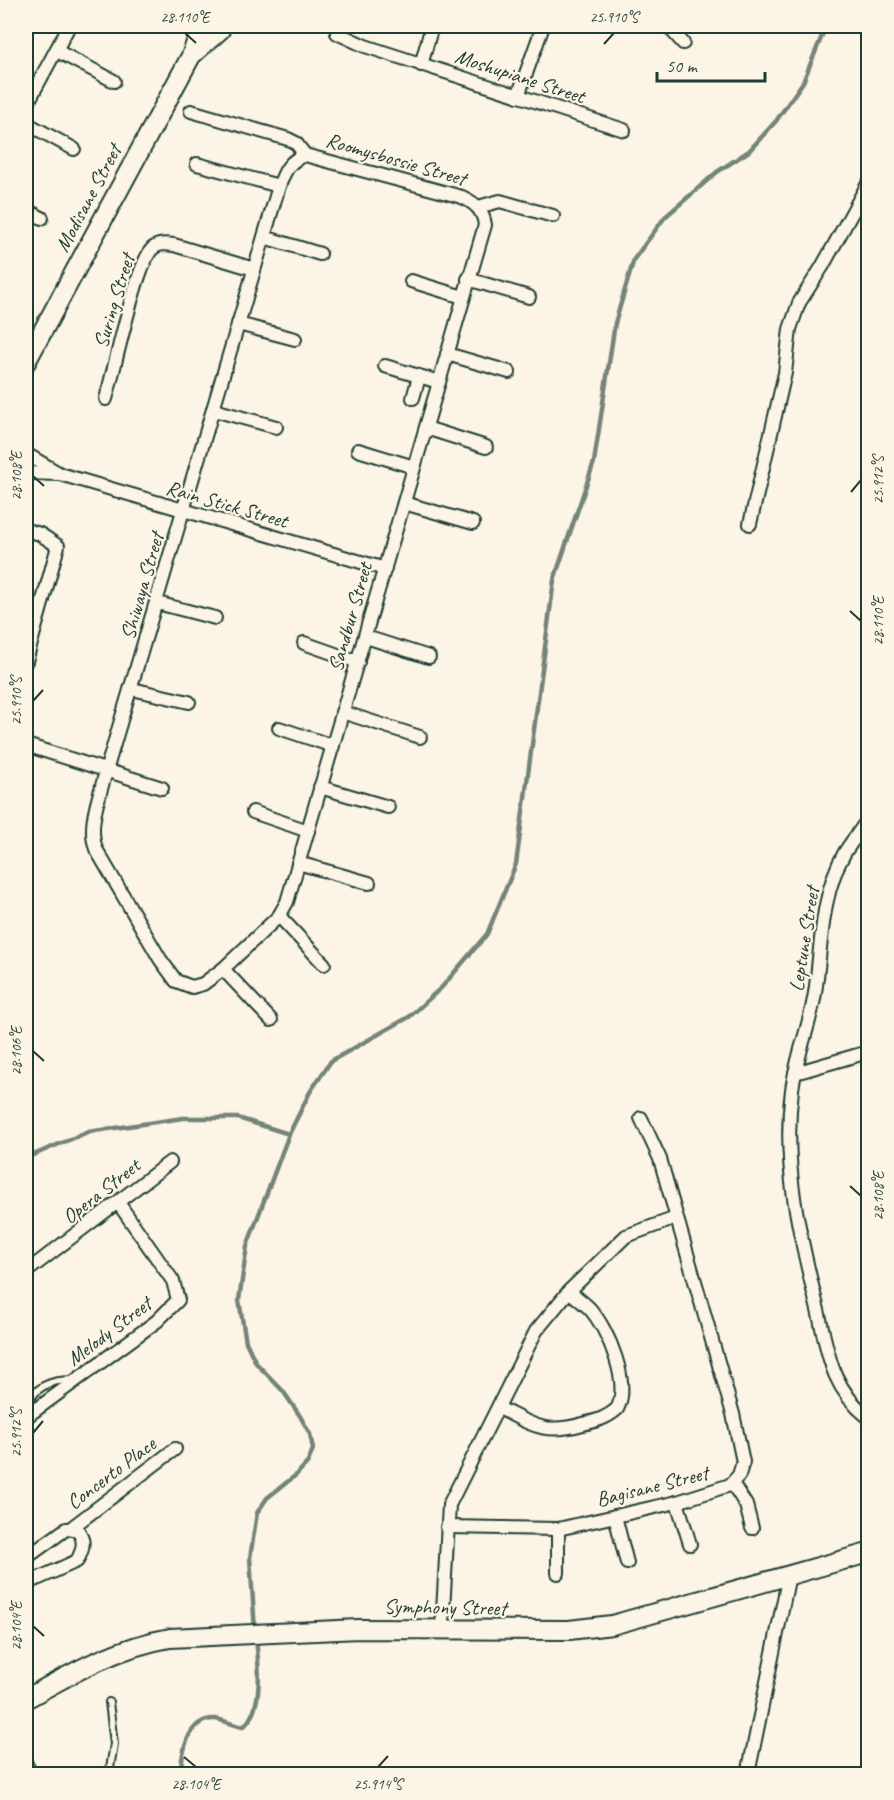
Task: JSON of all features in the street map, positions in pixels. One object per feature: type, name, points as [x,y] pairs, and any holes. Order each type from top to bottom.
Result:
[{"type":"street","points":[[26,106],[69,26]]},
{"type":"street","points":[[421,65],[432,26]]},
{"type":"street","points":[[518,96],[543,26]]},
{"type":"street","points":[[668,26],[683,43]]},
{"type":"street","name":"Modisane Street","points":[[26,362],[191,56],[216,27]]},
{"type":"street","name":"Moshupiane Street","points":[[337,33],[364,46],[624,130]]},
{"type":"street","points":[[57,51],[114,81]]},
{"type":"street","name":"Roomysbossie Street","points":[[191,111],[288,139],[296,143],[303,156],[462,197],[476,205]]},
{"type":"street","points":[[26,123],[74,148]]},
{"type":"street","name":"Shiwaya Street","points":[[176,981],[160,959],[92,838],[106,771],[279,186],[286,168],[303,156]]},
{"type":"street","points":[[197,164],[279,186]]},
{"type":"street","points":[[750,524],[785,373],[790,329],[799,303],[822,267],[868,184]]},
{"type":"street","points":[[476,205],[500,201],[553,216]]},
{"type":"street","name":"Sandbur Street","points":[[176,981],[197,987],[223,969],[279,916],[287,902],[485,225],[476,205]]},
{"type":"street","points":[[26,210],[42,218]]},
{"type":"street","points":[[264,237],[320,254]]},
{"type":"street","name":"Suring Street","points":[[106,399],[138,281],[152,249],[163,244],[174,245],[254,269]]},
{"type":"street","points":[[468,279],[529,297]]},
{"type":"street","points":[[411,281],[463,297]]},
{"type":"street","points":[[238,324],[295,339]]},
{"type":"street","points":[[447,354],[509,372]]},
{"type":"street","points":[[385,366],[439,382]]},
{"type":"street","points":[[413,398],[419,377]]},
{"type":"street","points":[[214,410],[276,427]]},
{"type":"street","points":[[426,428],[486,447]]},
{"type":"street","points":[[358,450],[414,467]]},
{"type":"street","name":"Rain Stick Street","points":[[26,454],[60,474],[183,512],[385,569]]},
{"type":"street","name":"Rain Stick Street","points":[[26,473],[60,474]]},
{"type":"street","points":[[404,503],[473,524]]},
{"type":"street","points":[[26,530],[39,534],[58,546],[26,661]]},
{"type":"street","points":[[157,603],[215,618]]},
{"type":"street","points":[[26,609],[39,613]]},
{"type":"street","points":[[366,637],[429,657]]},
{"type":"street","points":[[304,643],[358,662]]},
{"type":"street","points":[[132,689],[189,702]]},
{"type":"street","points":[[342,712],[420,737]]},
{"type":"street","points":[[279,728],[333,746]]},
{"type":"street","points":[[26,745],[162,788]]},
{"type":"street","points":[[320,787],[388,807]]},
{"type":"street","points":[[253,813],[308,831]]},
{"type":"street","name":"Leptune Street","points":[[868,819],[845,853],[827,899],[815,994],[795,1073],[789,1146],[790,1183],[797,1227],[837,1383],[844,1395],[868,1417]]},
{"type":"street","points":[[298,863],[369,883]]},
{"type":"street","points":[[279,916],[324,963]]},
{"type":"street","points":[[223,969],[271,1020]]},
{"type":"street","points":[[795,1073],[868,1052]]},
{"type":"street","name":"Bagisane Street","points":[[447,1527],[558,1529],[677,1502],[732,1483],[739,1475],[743,1462],[738,1438],[660,1159],[641,1118]]},
{"type":"street","name":"Opera Street","points":[[26,1272],[119,1204],[170,1162]]},
{"type":"street","name":"Melody Street","points":[[26,1417],[165,1314],[178,1300],[174,1281],[119,1204]]},
{"type":"street","points":[[442,1629],[449,1505],[536,1331],[569,1291],[627,1236],[676,1218]]},
{"type":"street","points":[[499,1408],[536,1426],[559,1430],[601,1420],[617,1409],[622,1388],[611,1342],[590,1309],[569,1291]]},
{"type":"street","name":"Concerto Place","points":[[26,1558],[66,1529],[71,1528],[175,1449]]},
{"type":"street","points":[[732,1483],[746,1505],[752,1528]]},
{"type":"street","points":[[677,1502],[690,1544]]},
{"type":"street","points":[[615,1516],[627,1563]]},
{"type":"street","name":"Concerto Place","points":[[26,1584],[77,1560],[84,1545],[81,1534],[71,1528]]},
{"type":"street","points":[[558,1529],[558,1573]]},
{"type":"street","name":"Symphony Street","points":[[26,1699],[89,1664],[144,1642],[191,1636],[275,1632],[442,1629],[568,1630],[612,1626],[868,1553]]},
{"type":"street","points":[[748,1774],[789,1575]]},
{"type":"street","points":[[26,1764],[32,1774]]},
{"type":"lane","points":[[26,1408],[31,1396],[46,1383],[76,1380]]},
{"type":"lane","points":[[109,1702],[114,1744],[109,1774]]},
{"type":"waterway","points":[[255,1630],[250,1558],[257,1513],[267,1498],[296,1475],[308,1462],[313,1449],[310,1434],[300,1416],[283,1391],[256,1363],[246,1342],[239,1300],[247,1246],[289,1134],[310,1092],[331,1061],[409,1017],[442,987],[487,934],[516,864],[554,580],[594,462],[615,323],[634,259],[665,217],[717,172],[749,151],[776,121],[803,82],[826,26]]},
{"type":"waterway","points":[[26,1158],[88,1132],[183,1118],[238,1118],[289,1134]]},
{"type":"waterway","points":[[180,1774],[182,1757],[188,1739],[198,1724],[215,1719],[243,1727],[250,1719],[257,1698],[258,1686],[256,1639]]}]
